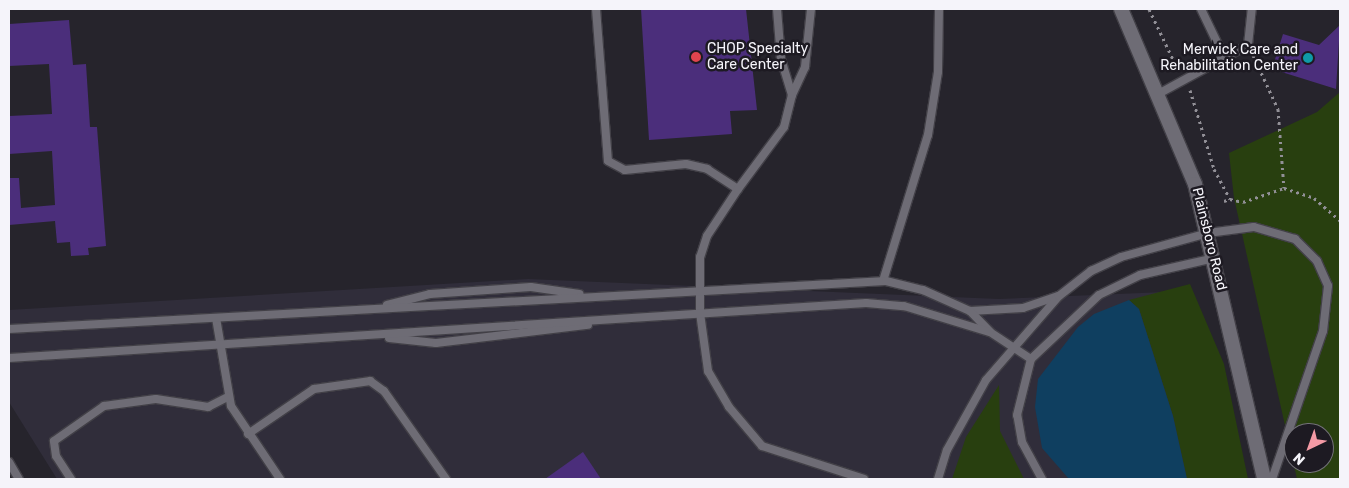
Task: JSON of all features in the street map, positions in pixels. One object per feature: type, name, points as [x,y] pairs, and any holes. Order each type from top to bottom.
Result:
[{"type":"street","name":"Plainsboro Road","points":[[1121,9],[1185,152],[1208,233],[1264,479]]},
{"type":"lane","points":[[596,9],[608,161],[625,170],[686,164],[707,169],[738,189]]},
{"type":"lane","points":[[777,9],[781,59],[792,95]]},
{"type":"lane","points":[[811,9],[805,66],[792,95],[784,127],[738,189],[707,236],[700,257],[700,313],[708,371],[729,407],[762,446],[864,479]]},
{"type":"lane","points":[[883,281],[928,134],[938,72],[939,9]]},
{"type":"lane","points":[[1201,9],[1225,58]]},
{"type":"lane","points":[[1160,93],[1225,58],[1252,39],[1252,9]]},
{"type":"lane","points":[[938,479],[947,450],[986,380],[1012,347],[1059,296],[1091,271],[1121,257],[1208,233],[1241,227],[1280,231],[1317,261],[1328,286],[1323,331],[1272,479]]},
{"type":"lane","points":[[1042,479],[1022,442],[1017,416],[1031,360],[1099,295],[1140,275],[1214,258]]},
{"type":"lane","points":[[9,329],[883,281],[923,290],[970,311],[990,332],[1031,360]]},
{"type":"lane","points":[[369,309],[430,294],[531,288],[613,296]]},
{"type":"lane","points":[[970,311],[1024,308],[1059,296]]},
{"type":"lane","points":[[9,358],[866,303],[904,306],[990,332]]},
{"type":"lane","points":[[216,318],[228,397],[248,434],[280,479]]},
{"type":"lane","points":[[367,335],[436,343],[545,333],[621,318]]},
{"type":"lane","points":[[248,434],[314,389],[370,381],[384,391],[446,479]]},
{"type":"lane","points":[[71,479],[56,456],[54,441],[104,406],[156,399],[208,407],[228,397]]},
{"type":"lane","points":[[9,462],[19,479]]},
{"type":"path","points":[[1149,9],[1185,81],[1214,169],[1230,199]]},
{"type":"path","points":[[1252,54],[1278,109],[1284,188]]},
{"type":"path","points":[[1224,201],[1230,199],[1243,202],[1284,188],[1314,198],[1340,221]]},
{"type":"shaded area","points":[[528,279],[999,299],[1189,291],[1234,479],[57,479],[9,402],[9,310]]},
{"type":"green space","points":[[1340,92],[1340,479],[1297,479],[1296,473],[1334,473],[1334,423],[1284,423],[1234,198],[1229,153],[1317,112]]},
{"type":"green space","points":[[1190,284],[1224,364],[1248,479],[1187,479],[1173,416],[1139,309],[1129,300]]},
{"type":"green space","points":[[999,385],[1000,431],[1024,479],[952,479],[966,437]]},
{"type":"water","points":[[1129,300],[1139,309],[1173,416],[1187,479],[1069,479],[1042,448],[1035,407],[1038,379],[1078,327],[1094,314]]},
{"type":"building","name":"CHOP Specialty Care Center","points":[[641,9],[746,9],[757,110],[730,111],[732,134],[649,140]]},
{"type":"building","points":[[69,20],[73,65],[86,64],[90,127],[97,127],[106,246],[88,248],[89,255],[71,256],[70,242],[57,243],[55,221],[9,225],[9,178],[19,178],[21,208],[55,205],[52,151],[9,154],[9,116],[52,114],[49,64],[9,66],[9,24]]},
{"type":"building","name":"Merwick Care and Rehabilitation Center","points":[[1340,25],[1336,89],[1272,69],[1283,34],[1319,45]]},
{"type":"building","points":[[583,452],[601,479],[545,479]]},
{"type":"place","name":"CHOP Specialty Care Center","points":[[696,57]]},
{"type":"place","name":"Merwick Care and Rehabilitation Center","points":[[1308,58]]}]
